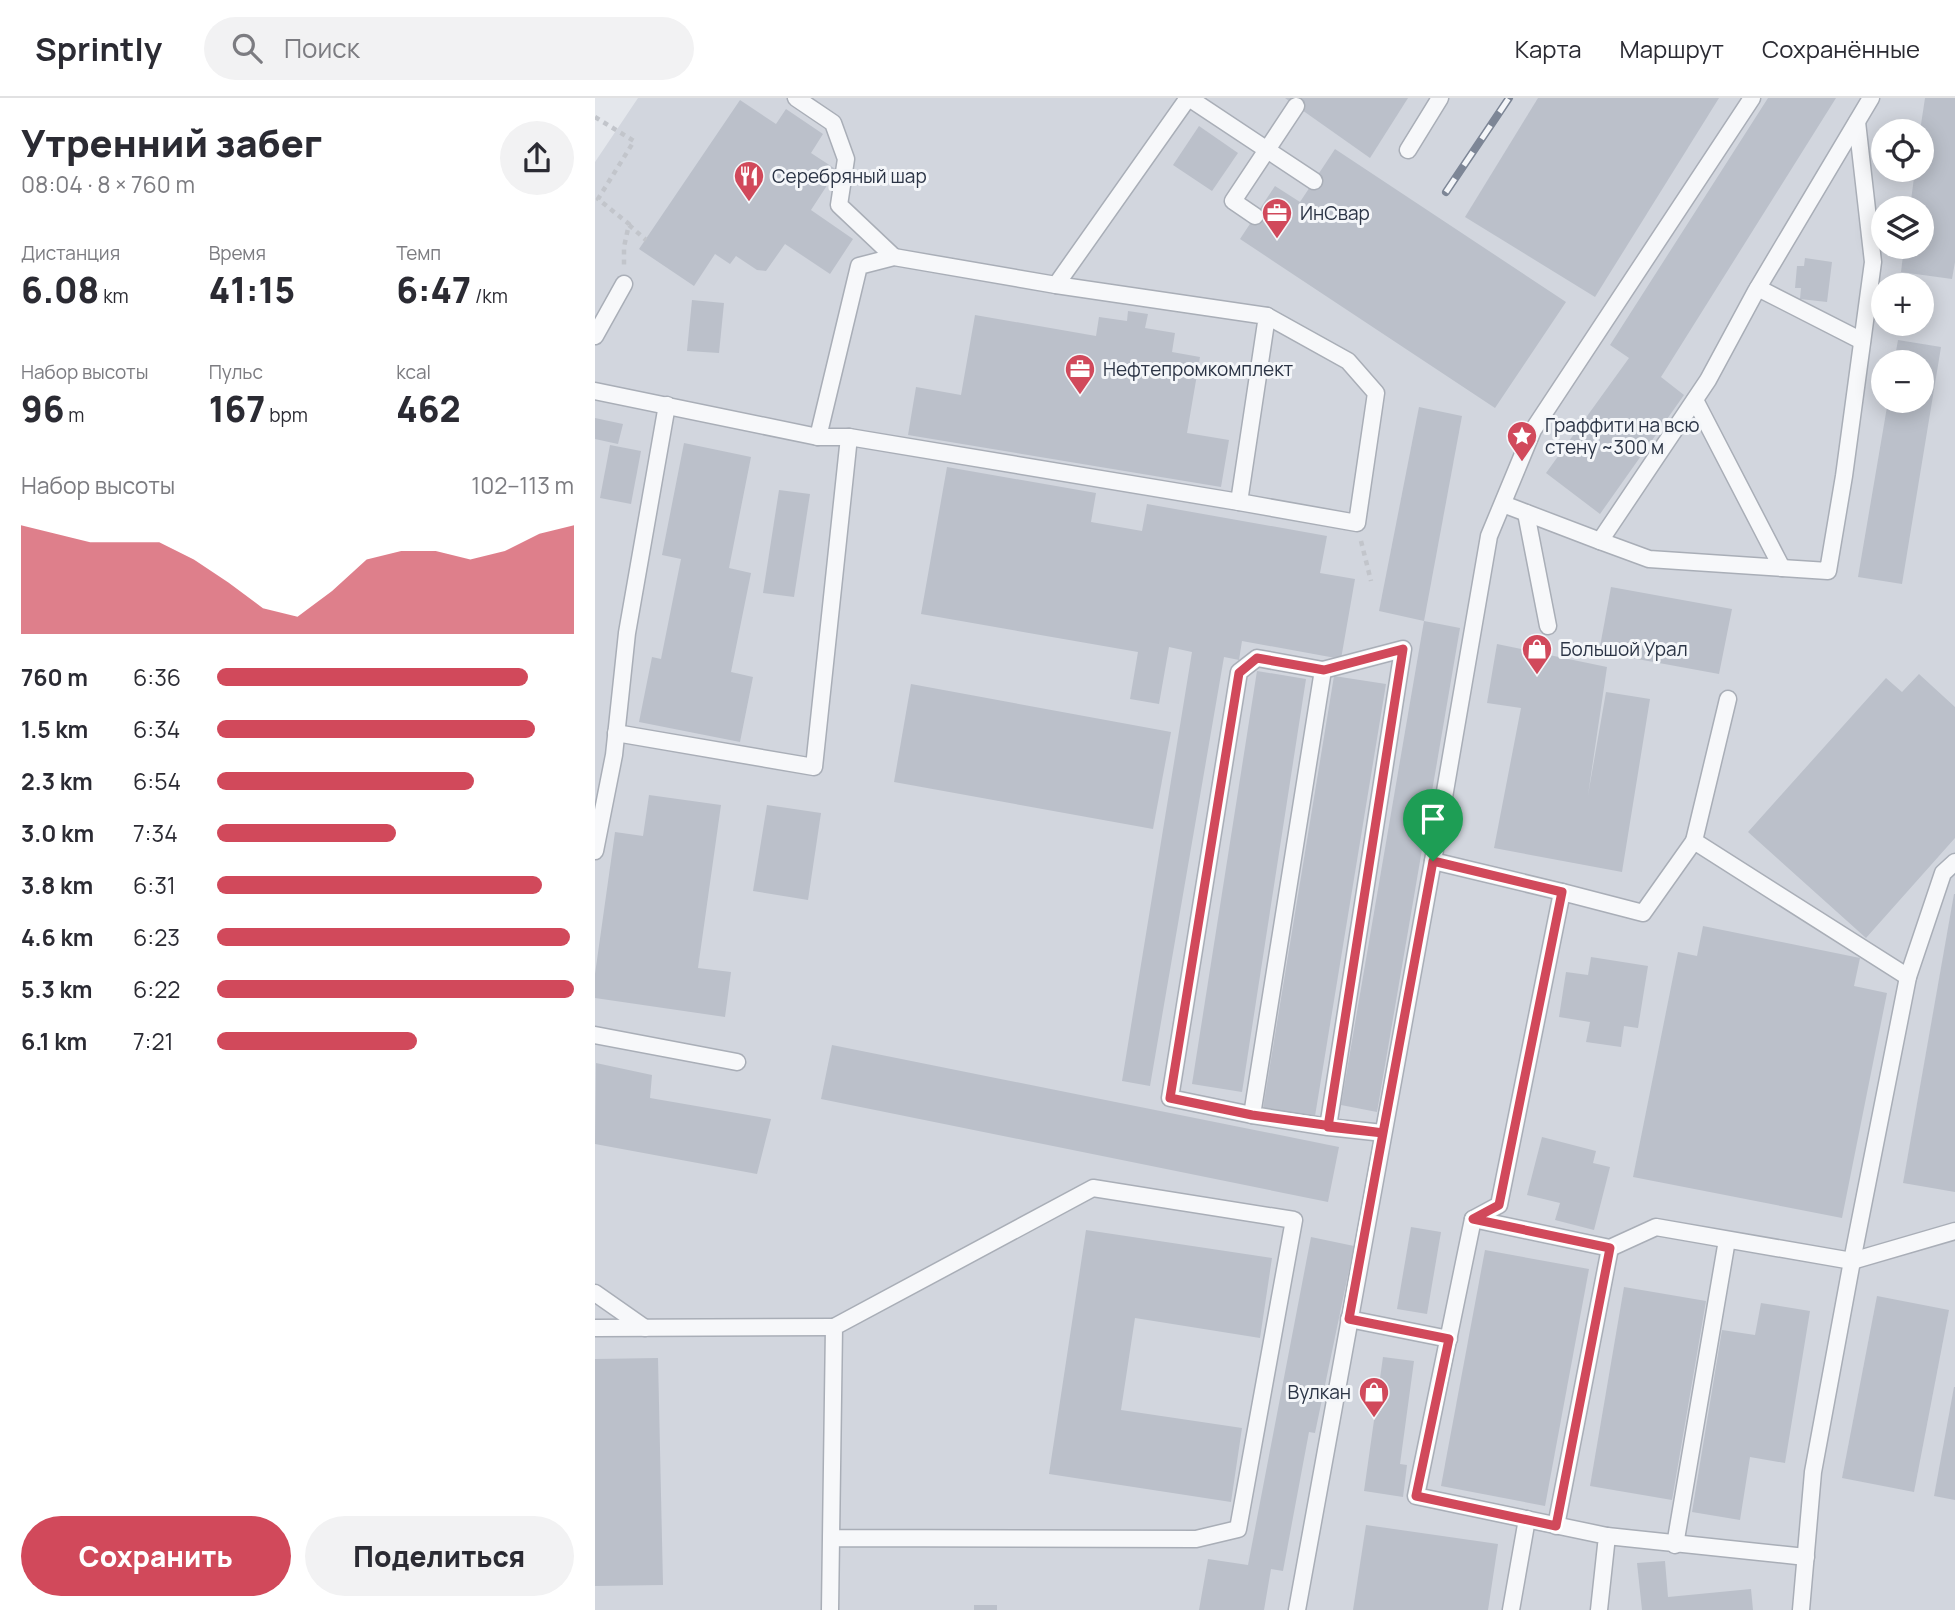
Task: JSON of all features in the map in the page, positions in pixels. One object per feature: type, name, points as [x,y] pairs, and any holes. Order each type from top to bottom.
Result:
[{"type":"lane","points":[[796,98],[832,122],[846,159],[839,205],[894,257]]},
{"type":"lane","points":[[1056,285],[1189,98],[1314,181]]},
{"type":"lane","points":[[1408,150],[1440,98]]},
{"type":"lane","points":[[1297,1610],[1489,536],[1533,430],[1752,98]]},
{"type":"lane","points":[[1600,541],[1695,400],[1871,98]]},
{"type":"lane","points":[[1255,216],[1233,201],[1296,106]]},
{"type":"lane","points":[[1503,504],[1649,559],[1828,571],[1844,476],[1873,262],[1857,122]]},
{"type":"lane","points":[[595,391],[818,437],[849,437],[1357,523],[1376,393],[1348,361],[1267,316],[1056,285],[894,257],[859,266],[818,437]]},
{"type":"lane","points":[[595,336],[624,284]]},
{"type":"lane","points":[[1758,288],[1862,341]]},
{"type":"lane","points":[[1239,502],[1267,316]]},
{"type":"lane","points":[[1695,400],[1782,568]]},
{"type":"lane","points":[[595,851],[616,733],[627,633],[667,405]]},
{"type":"lane","points":[[616,733],[814,766],[849,437]]},
{"type":"lane","points":[[1526,513],[1548,626]]},
{"type":"lane","points":[[1328,1127],[1403,649],[1324,670],[1257,658],[1239,673],[1170,1098],[1252,1115],[1328,1127],[1383,1133]]},
{"type":"lane","points":[[1252,1115],[1324,670]]},
{"type":"lane","points":[[1433,861],[1643,913],[1694,841],[1728,699]]},
{"type":"lane","points":[[1694,841],[1909,977]]},
{"type":"lane","points":[[1801,1610],[1813,1472],[1909,977],[1943,873],[1955,862]]},
{"type":"lane","points":[[1473,1219],[1499,1205],[1562,892]]},
{"type":"lane","points":[[595,1035],[737,1062]]},
{"type":"lane","points":[[595,1328],[834,1326],[1093,1188],[1294,1220],[1238,1529],[1196,1539],[831,1538]]},
{"type":"lane","points":[[1473,1219],[1610,1248],[1656,1227],[1852,1261],[1955,1231]]},
{"type":"lane","points":[[1473,1219],[1416,1496],[1607,1536],[1806,1557]]},
{"type":"lane","points":[[1675,1545],[1727,1240]]},
{"type":"lane","points":[[1556,1526],[1610,1248]]},
{"type":"lane","points":[[595,1293],[645,1328]]},
{"type":"lane","points":[[1349,1319],[1449,1339]]},
{"type":"lane","points":[[830,1610],[834,1326]]},
{"type":"lane","points":[[1511,1610],[1527,1520]]},
{"type":"lane","points":[[1599,1610],[1607,1536]]},
{"type":"path","points":[[595,117],[634,141],[599,199],[646,240]]},
{"type":"path","points":[[624,284],[624,247],[629,224]]},
{"type":"path","points":[[1357,523],[1371,581]]},
{"type":"shaded area","points":[[638,98],[1955,98],[1955,1610],[595,1610],[595,162]]},
{"type":"building","points":[[1285,98],[1408,98],[1370,158]]},
{"type":"building","points":[[1538,98],[1719,98],[1595,297],[1465,217]]},
{"type":"building","points":[[1768,98],[1836,98],[1661,377],[1684,395],[1600,514],[1546,473],[1629,358],[1610,345]]},
{"type":"building","points":[[1925,98],[1955,98],[1955,262],[1952,279],[1934,277],[1934,273],[1901,272],[1903,259],[1934,259],[1934,196],[1912,196],[1913,182],[1934,182],[1934,119],[1922,119]]},
{"type":"building","points":[[740,100],[776,124],[786,109],[823,134],[811,153],[837,170],[811,210],[853,239],[830,274],[785,244],[766,271],[757,270],[736,256],[730,264],[715,254],[694,286],[639,249]]},
{"type":"building","points":[[1199,126],[1238,153],[1212,191],[1173,165]]},
{"type":"building","points":[[1335,149],[1566,302],[1495,408],[1240,239],[1275,186],[1300,202]]},
{"type":"building","points":[[1805,258],[1832,262],[1827,302],[1800,299],[1801,288],[1795,288],[1797,266],[1804,266]]},
{"type":"building","points":[[692,300],[724,303],[719,353],[687,351]]},
{"type":"building","points":[[1128,311],[1148,314],[1145,328],[1175,333],[1172,352],[1200,357],[1187,433],[1229,440],[1221,487],[908,435],[916,387],[961,395],[975,315],[1096,336],[1099,317],[1127,321]]},
{"type":"building","points":[[1898,340],[1941,347],[1934,390],[1934,350],[1896,350]]},
{"type":"building","points":[[1419,407],[1462,416],[1424,621],[1379,611]]},
{"type":"building","points":[[1886,413],[1930,413],[1902,584],[1858,577]]},
{"type":"building","points":[[595,418],[623,424],[618,444],[595,439]]},
{"type":"building","points":[[684,443],[751,457],[729,568],[751,573],[731,672],[753,677],[740,742],[639,722],[652,657],[661,659],[681,559],[662,555]]},
{"type":"building","points":[[610,445],[641,451],[631,504],[600,498]]},
{"type":"building","points":[[947,467],[1096,493],[1091,522],[1142,531],[1147,504],[1327,536],[1320,573],[1355,579],[1341,659],[1242,641],[1239,660],[1224,657],[1150,1086],[1122,1081],[1192,652],[1169,647],[1159,704],[1130,699],[1138,652],[921,614]]},
{"type":"building","points":[[779,490],[810,494],[794,597],[763,593]]},
{"type":"building","points":[[1611,587],[1732,609],[1719,674],[1599,652]]},
{"type":"building","points":[[1424,621],[1460,628],[1377,1112],[1341,1105]]},
{"type":"building","points":[[1497,644],[1607,667],[1588,795],[1606,692],[1650,699],[1622,872],[1494,848],[1521,708],[1487,703]]},
{"type":"building","points":[[1257,671],[1306,679],[1242,1092],[1192,1084]]},
{"type":"building","points":[[1919,674],[1955,707],[1955,838],[1866,938],[1748,832],[1886,678],[1902,692]]},
{"type":"building","points":[[1334,676],[1386,684],[1315,1116],[1263,1108]]},
{"type":"building","points":[[911,684],[1171,732],[1153,829],[894,782]]},
{"type":"building","points":[[649,795],[721,805],[698,968],[731,972],[725,1017],[595,998],[595,974],[615,832],[643,836]]},
{"type":"building","points":[[767,805],[821,813],[808,900],[753,891]]},
{"type":"building","points":[[1955,894],[1955,1192],[1903,1183]]},
{"type":"building","points":[[1703,926],[1860,958],[1854,986],[1887,993],[1842,1218],[1633,1177],[1678,952],[1697,956]]},
{"type":"building","points":[[1591,957],[1648,966],[1638,1028],[1624,1026],[1621,1047],[1586,1042],[1590,1022],[1559,1017],[1566,972],[1588,975]]},
{"type":"building","points":[[832,1045],[1339,1147],[1328,1202],[821,1099]]},
{"type":"building","points":[[596,1063],[652,1075],[650,1098],[771,1119],[757,1174],[595,1144]]},
{"type":"building","points":[[1542,1137],[1596,1151],[1593,1163],[1610,1167],[1594,1230],[1555,1220],[1560,1203],[1527,1195]]},
{"type":"building","points":[[1411,1227],[1441,1232],[1427,1314],[1397,1309]]},
{"type":"building","points":[[1086,1230],[1272,1258],[1260,1338],[1135,1318],[1121,1410],[1242,1428],[1231,1502],[1049,1474]]},
{"type":"building","points":[[1311,1237],[1354,1246],[1315,1433],[1309,1432],[1283,1571],[1271,1569],[1264,1610],[1199,1610],[1208,1559],[1248,1565]]},
{"type":"building","points":[[1485,1250],[1589,1269],[1545,1506],[1441,1486]]},
{"type":"building","points":[[1624,1287],[1706,1301],[1672,1500],[1590,1486]]},
{"type":"building","points":[[1877,1296],[1949,1310],[1914,1492],[1842,1478]]},
{"type":"building","points":[[1761,1303],[1810,1311],[1785,1463],[1750,1457],[1740,1520],[1692,1512],[1722,1330],[1755,1335]]},
{"type":"building","points":[[1383,1357],[1414,1361],[1400,1464],[1407,1465],[1403,1497],[1364,1491]]},
{"type":"building","points":[[658,1358],[663,1585],[595,1586],[595,1359]]},
{"type":"building","points":[[1955,1387],[1955,1500],[1934,1496]]},
{"type":"building","points":[[1366,1525],[1498,1544],[1488,1610],[1353,1610]]},
{"type":"building","points":[[1665,1561],[1668,1597],[1751,1589],[1753,1610],[1642,1610],[1637,1563]]},
{"type":"building","points":[[974,1605],[997,1605],[997,1610],[974,1610]]},
{"type":"railway","points":[[1446,192],[1509,98]]},
{"type":"place","name":"Серебряный шар","points":[[749,203]]},
{"type":"place","name":"ИнСвар","points":[[1277,240]]},
{"type":"place","name":"Нефтепромкомплект","points":[[1080,396]]},
{"type":"place","name":"Граффити на всю стену ~300 м","points":[[1522,463]]},
{"type":"place","name":"Большой Урал","points":[[1537,676]]},
{"type":"place","name":"Вулкан","points":[[1374,1419]]},
{"type":"route","points":[[1433,861],[1383,1133],[1328,1127],[1252,1115],[1170,1098],[1239,673],[1257,658],[1324,670],[1403,649],[1328,1127],[1374,1132],[1383,1133],[1349,1319],[1449,1339],[1416,1496],[1556,1526],[1610,1248],[1473,1219],[1499,1205],[1562,892],[1433,861]]}]
